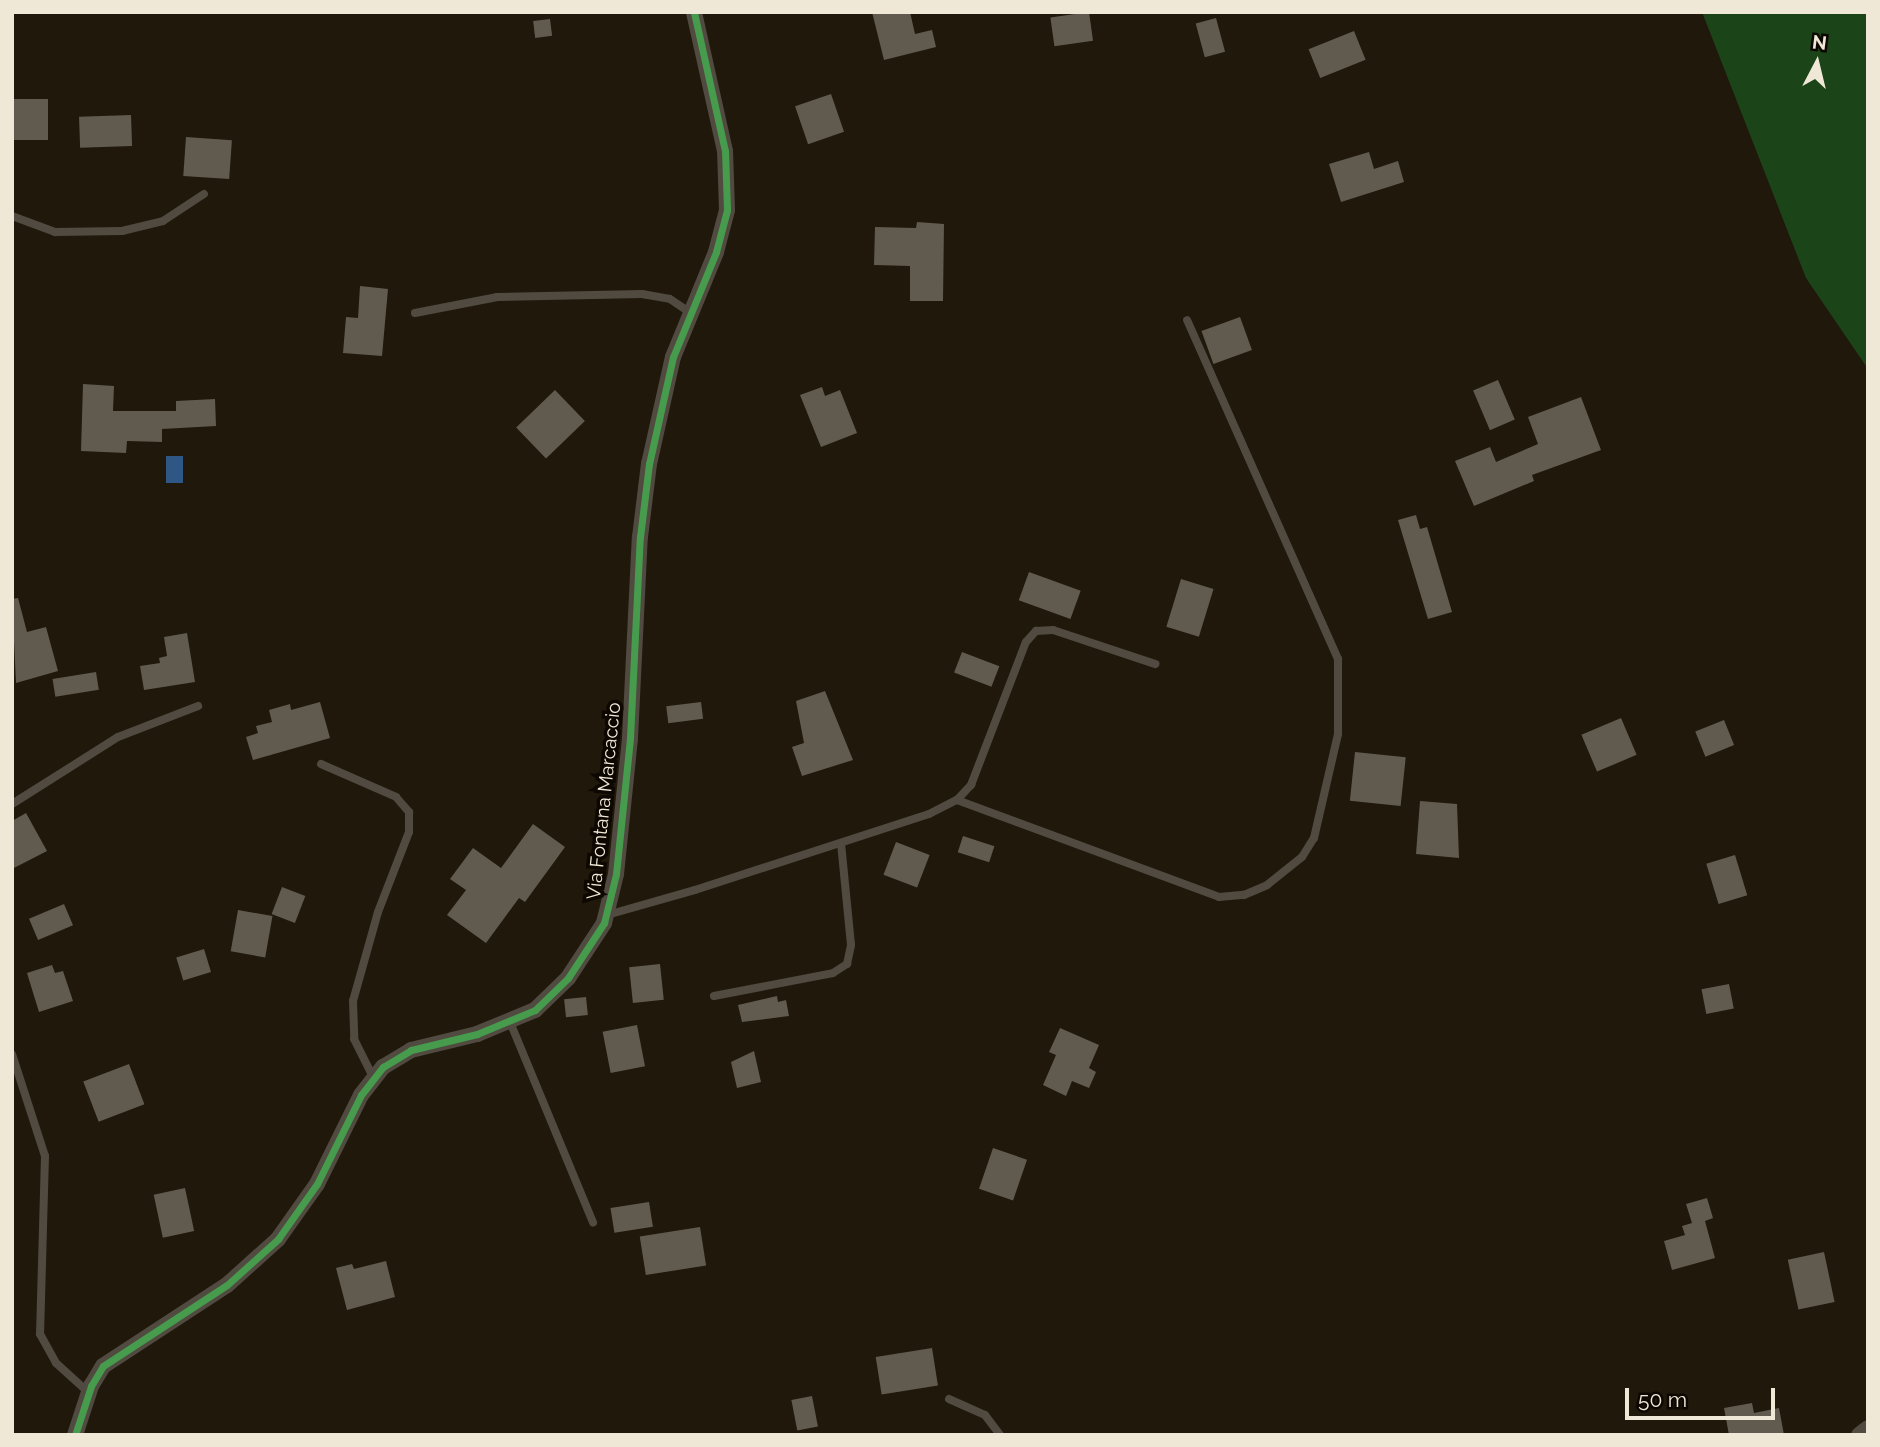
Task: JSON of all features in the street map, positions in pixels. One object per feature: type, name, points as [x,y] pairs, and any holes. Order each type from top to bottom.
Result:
[{"type":"street","name":"Via Fontana Marcaccio","points":[[75,1435],[88,1392],[98,1371],[113,1357],[227,1285],[271,1247],[317,1184],[373,1077],[411,1050],[510,1022],[535,1010],[561,986],[592,945],[607,915],[616,874],[630,738],[647,480],[666,381],[689,312],[720,243],[728,189],[725,151],[694,12]]},
{"type":"street","points":[[1859,1435],[1868,1428]]},
{"type":"lane","points":[[12,216],[55,233],[122,231],[163,221],[204,194]]},
{"type":"lane","points":[[415,313],[497,296],[642,294],[670,299],[689,312]]},
{"type":"lane","points":[[957,800],[1219,897],[1260,890],[1309,848],[1320,819],[1338,734],[1338,659],[1187,320]]},
{"type":"lane","points":[[607,915],[841,843],[957,800],[974,778],[1032,634],[1053,630],[1154,664]]},
{"type":"lane","points":[[12,804],[99,747],[198,706]]},
{"type":"lane","points":[[321,764],[396,797],[410,812],[409,832],[378,912],[353,1001],[354,1040],[373,1077]]},
{"type":"lane","points":[[714,996],[833,973],[847,964],[851,944],[841,843]]},
{"type":"lane","points":[[510,1022],[593,1222]]},
{"type":"lane","points":[[12,1054],[45,1156],[40,1334],[56,1363],[88,1392]]},
{"type":"lane","points":[[949,1399],[985,1415],[1000,1435]]},
{"type":"green space","points":[[1702,12],[1868,12],[1868,369],[1806,278]]},
{"type":"water","points":[[166,456],[183,456],[183,483],[166,483]]},
{"type":"building","points":[[872,12],[910,12],[915,34],[932,30],[936,47],[884,60]]},
{"type":"building","points":[[1089,12],[1093,41],[1054,46],[1050,17]]},
{"type":"building","points":[[1216,18],[1225,52],[1205,57],[1196,23]]},
{"type":"building","points":[[550,19],[552,36],[535,38],[533,21]]},
{"type":"building","points":[[1354,31],[1366,60],[1320,78],[1309,49]]},
{"type":"building","points":[[831,94],[844,132],[808,144],[795,106]]},
{"type":"building","points":[[12,99],[48,99],[48,140],[12,140]]},
{"type":"building","points":[[131,115],[132,146],[80,148],[79,117]]},
{"type":"building","points":[[186,137],[232,140],[229,179],[183,176]]},
{"type":"building","points":[[1369,152],[1374,169],[1398,161],[1404,182],[1341,202],[1329,164]]},
{"type":"building","points":[[917,222],[944,224],[943,301],[910,301],[910,266],[874,265],[875,227],[916,228]]},
{"type":"building","points":[[360,286],[388,289],[382,356],[343,353],[346,317],[358,318]]},
{"type":"building","points":[[1240,317],[1252,350],[1213,364],[1201,331]]},
{"type":"building","points":[[1498,380],[1515,420],[1490,430],[1473,391]]},
{"type":"building","points":[[83,384],[114,386],[113,411],[176,411],[176,401],[215,399],[216,426],[162,429],[162,442],[127,441],[126,453],[81,451]]},
{"type":"building","points":[[822,387],[825,396],[840,390],[857,433],[821,447],[800,395]]},
{"type":"building","points":[[555,390],[585,421],[546,458],[516,428]]},
{"type":"building","points":[[1581,397],[1601,450],[1532,475],[1534,481],[1474,506],[1455,461],[1490,447],[1496,462],[1538,444],[1528,417]]},
{"type":"building","points":[[1416,515],[1420,529],[1427,527],[1452,612],[1428,619],[1398,520]]},
{"type":"building","points":[[1029,572],[1081,591],[1070,619],[1019,600]]},
{"type":"building","points":[[1181,579],[1214,589],[1199,637],[1166,627]]},
{"type":"building","points":[[18,598],[27,632],[46,627],[58,671],[16,683],[12,599]]},
{"type":"building","points":[[187,633],[195,682],[144,690],[140,666],[160,663],[159,658],[167,656],[164,637]]},
{"type":"building","points":[[962,652],[999,666],[991,687],[954,673]]},
{"type":"building","points":[[96,672],[99,690],[55,697],[53,679]]},
{"type":"building","points":[[825,691],[853,760],[802,776],[792,747],[804,743],[796,701]]},
{"type":"building","points":[[320,702],[330,738],[253,760],[246,737],[258,733],[256,726],[272,722],[269,710],[290,704],[291,710]]},
{"type":"building","points":[[701,702],[703,719],[668,723],[666,706]]},
{"type":"building","points":[[1621,718],[1637,755],[1597,772],[1581,735]]},
{"type":"building","points":[[1724,720],[1734,745],[1705,757],[1695,732]]},
{"type":"building","points":[[1355,752],[1406,757],[1401,806],[1350,801]]},
{"type":"building","points":[[1420,801],[1457,804],[1459,858],[1416,854]]},
{"type":"building","points":[[26,813],[47,851],[12,869],[12,821]]},
{"type":"building","points":[[533,824],[565,847],[525,902],[519,898],[486,943],[447,915],[466,890],[450,879],[473,848],[501,868]]},
{"type":"building","points":[[963,836],[994,846],[989,862],[958,852]]},
{"type":"building","points":[[896,842],[930,855],[917,888],[883,875]]},
{"type":"building","points":[[1735,855],[1747,895],[1719,904],[1706,864]]},
{"type":"building","points":[[282,887],[305,896],[295,923],[272,914]]},
{"type":"building","points":[[64,904],[73,925],[38,940],[29,919]]},
{"type":"building","points":[[238,910],[272,916],[265,957],[231,951]]},
{"type":"building","points":[[204,949],[211,972],[183,980],[176,957]]},
{"type":"building","points":[[660,964],[664,1000],[633,1003],[629,967]]},
{"type":"building","points":[[52,965],[55,973],[63,971],[73,1001],[39,1012],[27,973]]},
{"type":"building","points":[[1729,984],[1734,1009],[1706,1014],[1702,989]]},
{"type":"building","points":[[777,996],[778,1002],[786,1000],[789,1016],[742,1022],[738,1005]]},
{"type":"building","points":[[586,997],[588,1015],[566,1017],[564,999]]},
{"type":"building","points":[[637,1025],[645,1066],[611,1073],[603,1032]]},
{"type":"building","points":[[1060,1028],[1099,1045],[1089,1068],[1096,1072],[1089,1088],[1072,1081],[1066,1096],[1043,1085],[1056,1055],[1049,1052]]},
{"type":"building","points":[[754,1051],[761,1082],[737,1088],[731,1062]]},
{"type":"building","points":[[129,1064],[144,1104],[99,1122],[83,1082]]},
{"type":"building","points":[[993,1148],[1027,1160],[1013,1200],[979,1189]]},
{"type":"building","points":[[185,1188],[194,1231],[163,1238],[154,1195]]},
{"type":"building","points":[[1707,1198],[1713,1218],[1705,1221],[1715,1258],[1672,1270],[1664,1241],[1685,1235],[1682,1226],[1692,1223],[1686,1204]]},
{"type":"building","points":[[649,1202],[653,1227],[614,1233],[610,1208]]},
{"type":"building","points":[[700,1227],[706,1266],[646,1275],[640,1237]]},
{"type":"building","points":[[1824,1252],[1835,1302],[1798,1310],[1788,1260]]},
{"type":"building","points":[[386,1261],[395,1297],[347,1310],[336,1268],[352,1264],[354,1269]]},
{"type":"building","points":[[932,1348],[938,1386],[882,1394],[876,1357]]},
{"type":"building","points":[[812,1396],[818,1426],[797,1430],[791,1400]]},
{"type":"building","points":[[1752,1403],[1754,1413],[1779,1408],[1784,1435],[1729,1435],[1724,1408]]},
{"type":"cycle path","points":[[75,1435],[91,1386],[103,1366],[227,1285],[278,1239],[317,1184],[361,1095],[383,1067],[411,1050],[477,1034],[535,1010],[568,978],[604,923],[616,874],[630,738],[640,537],[649,464],[673,357],[716,252],[727,210],[725,151],[694,12]]}]
